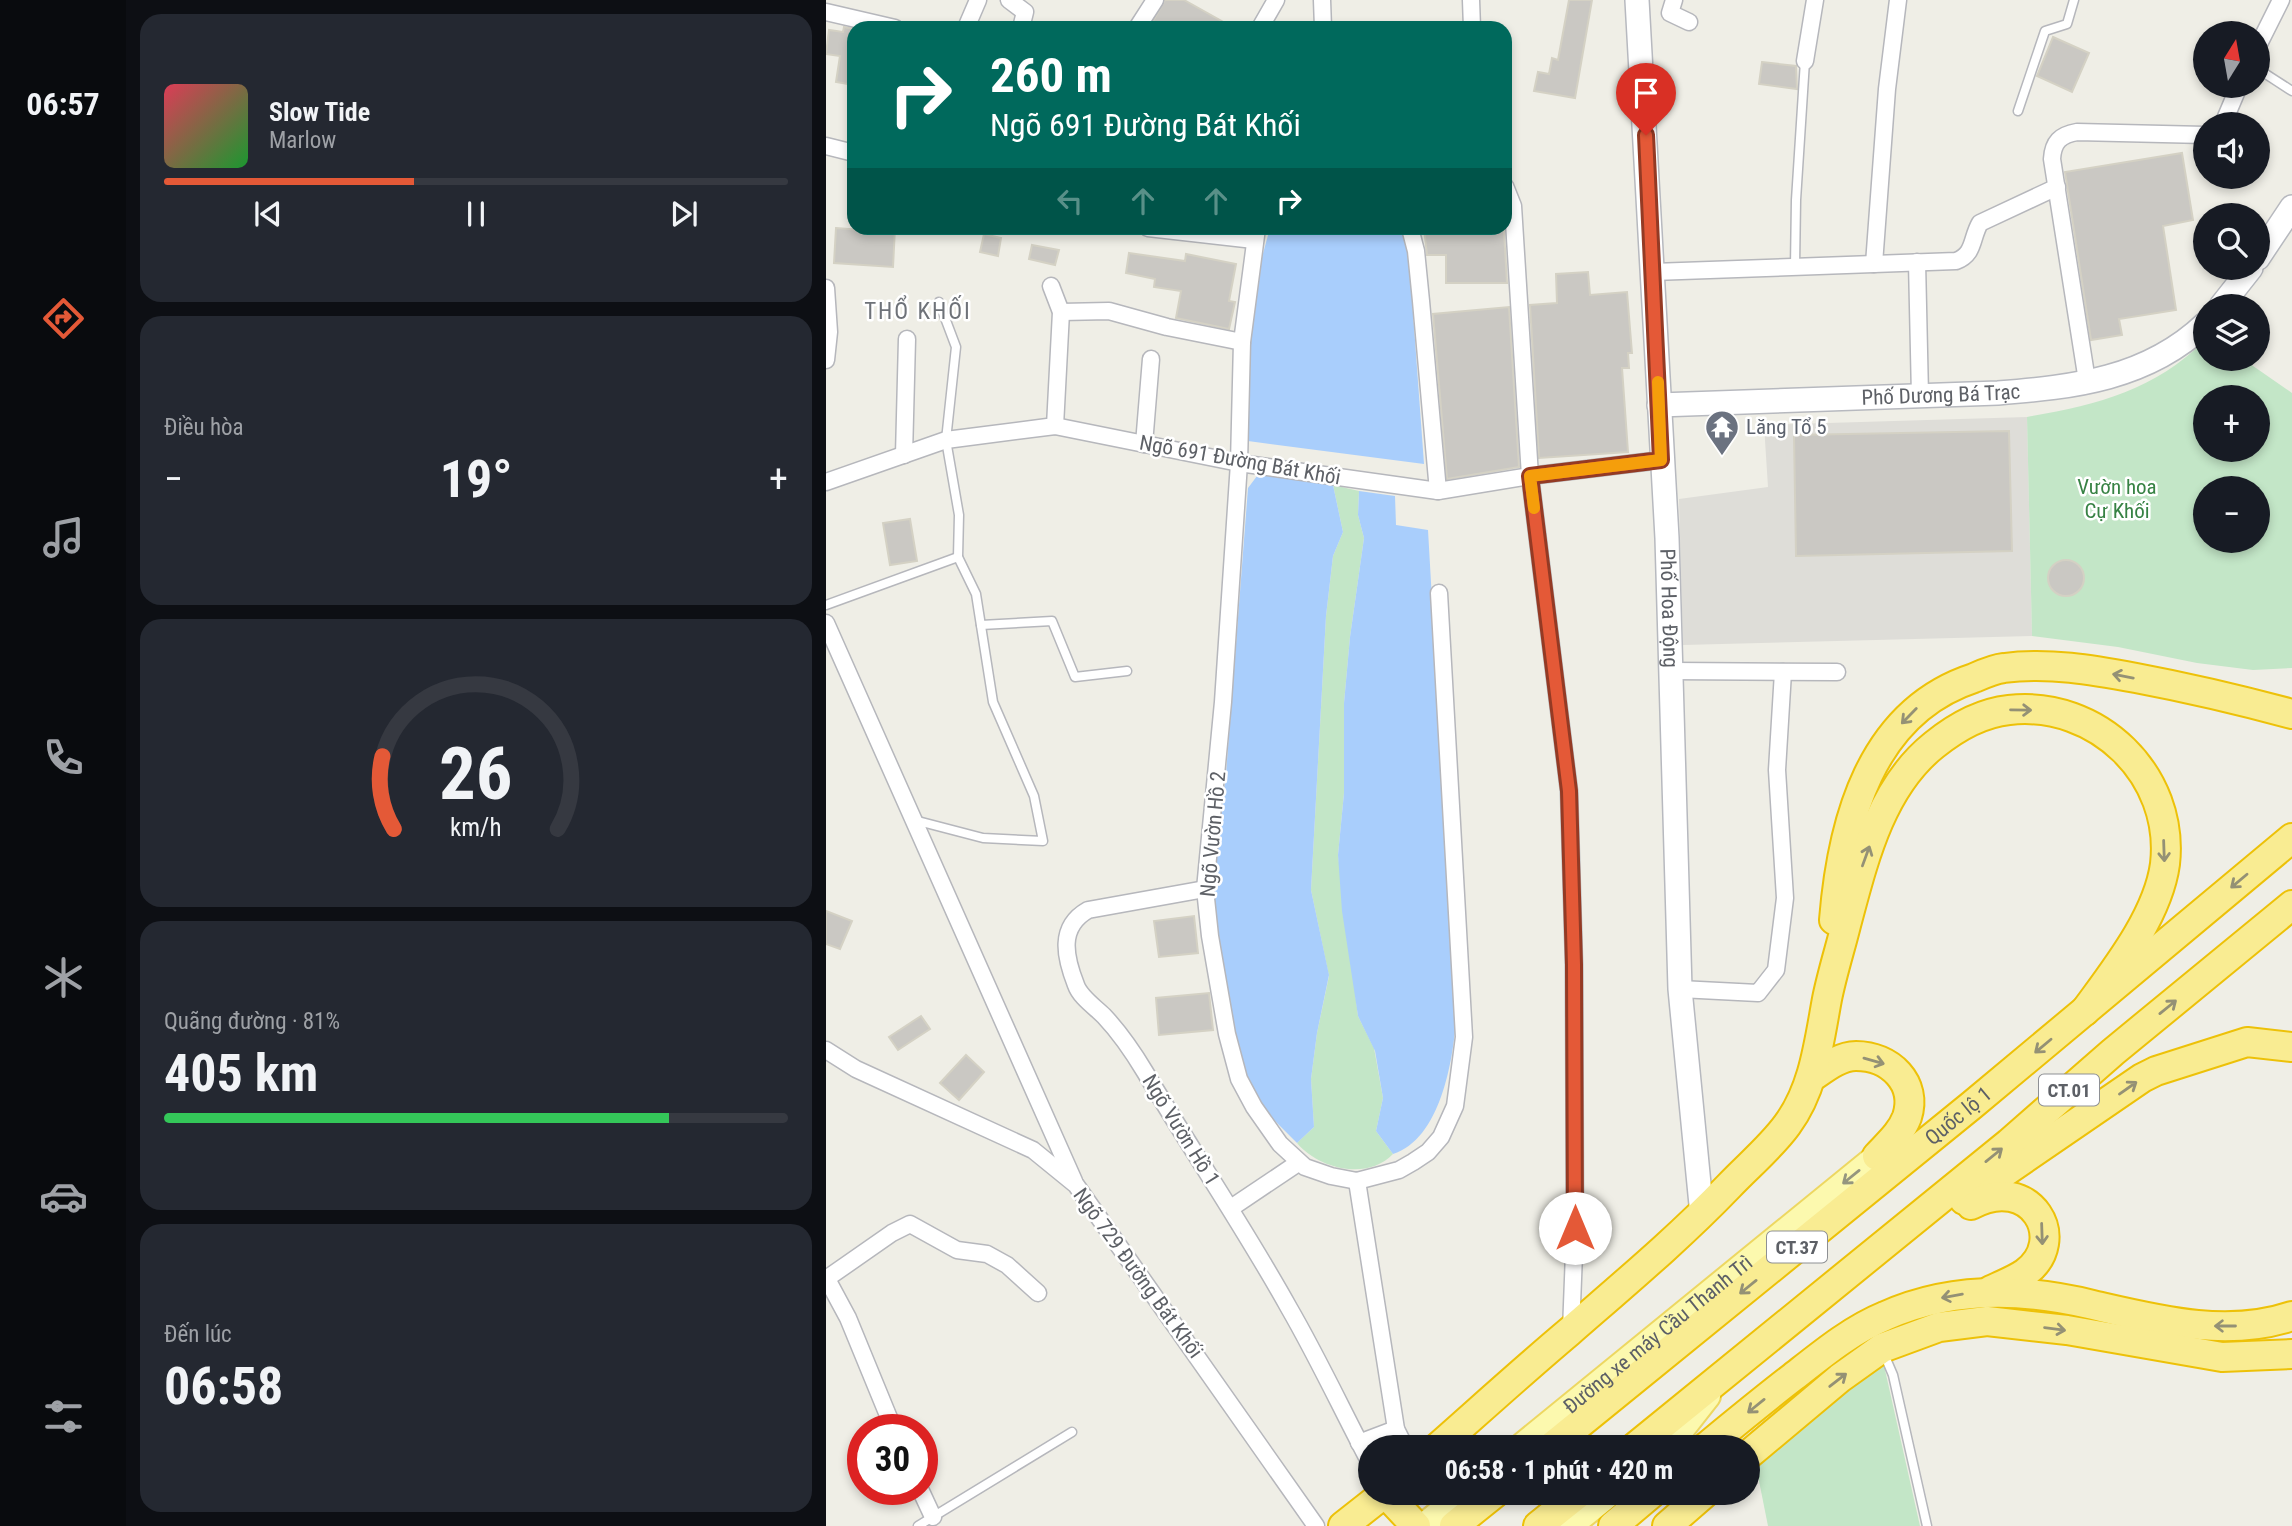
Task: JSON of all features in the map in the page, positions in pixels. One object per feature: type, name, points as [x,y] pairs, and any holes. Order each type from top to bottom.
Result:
[{"type":"highway","points":[[1829,993],[1837,880],[1850,823],[1865,779],[1887,739],[1919,706],[1956,684],[2002,668],[2057,666],[2190,688],[2292,714]]},
{"type":"highway","points":[[1451,1435],[1605,1303],[1702,1214],[1788,1124],[1812,1077],[1829,993],[1860,872],[1882,814],[1903,778],[1931,747],[1966,722],[2007,710],[2050,710],[2090,724],[2124,749],[2150,783],[2163,823],[2165,865],[2152,907],[2128,952],[2085,1011]]},
{"type":"highway","name":"Quốc lộ 1","points":[[1615,1382],[1972,1105],[2292,838]]},
{"type":"highway","name":"CT.01","points":[[1665,1435],[1728,1371],[2009,1143],[2113,1052],[2292,905]]},
{"type":"highway","points":[[1847,1275],[2002,1175],[2142,1078],[2247,1042],[2292,1047]]},
{"type":"highway","points":[[1812,1077],[1836,1061],[1855,1056],[1885,1063],[1896,1070],[1906,1082],[1909,1094],[1907,1116],[1897,1135],[1877,1156]]},
{"type":"highway","points":[[1847,1275],[1985,1197],[2013,1197],[2034,1209],[2040,1219],[2044,1230],[2042,1252],[2026,1273],[1986,1292]]},
{"type":"highway","points":[[1721,1435],[1827,1350],[1870,1323],[1887,1315],[1953,1295],[1986,1292],[2038,1294],[2203,1326],[2260,1325],[2292,1316]]},
{"type":"highway","points":[[1760,1445],[1840,1378],[1882,1348],[1939,1327],[1987,1321],[2067,1330],[2221,1357],[2292,1354]]},
{"type":"highway","name":"CT.37","points":[[1563,1435],[1615,1382]]},
{"type":"highway","points":[[1343,1526],[1370,1505]]},
{"type":"highway","points":[[1396,1505],[1416,1526]]},
{"type":"highway","points":[[1454,1526],[1479,1505]]},
{"type":"highway","points":[[1538,1526],[1564,1505]]},
{"type":"highway","points":[[1612,1526],[1637,1505]]},
{"type":"highway","points":[[1667,1526],[1692,1505]]},
{"type":"main road","name":"Đường xe máy Cầu Thanh Trì","points":[[1538,1435],[1615,1382],[1877,1156],[1972,1105]]},
{"type":"main road","points":[[1423,1526],[1449,1505]]},
{"type":"main road","points":[[1570,1526],[1596,1505]]},
{"type":"street","points":[[970,21],[978,0]]},
{"type":"street","points":[[1009,0],[1025,12],[1023,21]]},
{"type":"street","points":[[1142,21],[1155,0]]},
{"type":"street","points":[[1264,21],[1276,0]]},
{"type":"street","points":[[1322,0],[1323,21]]},
{"type":"street","points":[[1471,0],[1472,21]]},
{"type":"street","name":"Phố Hoa Động","points":[[1637,0],[1667,538],[1680,989],[1702,1214]]},
{"type":"street","points":[[1674,0],[1670,13],[1689,22]]},
{"type":"street","points":[[1805,61],[1815,0]]},
{"type":"street","points":[[1874,264],[1887,89],[1898,0]]},
{"type":"street","points":[[2270,22],[2281,0]]},
{"type":"street","points":[[826,12],[865,21]]},
{"type":"street","points":[[2087,381],[2052,149],[2065,134],[2083,132],[2193,135]]},
{"type":"street","points":[[826,146],[847,151]]},
{"type":"street","points":[[1654,272],[1956,261],[1970,252],[1980,223],[2057,187]]},
{"type":"street","points":[[1512,204],[1530,476],[1569,791],[1574,965],[1575,1228],[1571,1330]]},
{"type":"street","points":[[2270,240],[2292,207]]},
{"type":"street","name":"Ngõ Vườn Hồ 2","points":[[1256,235],[1241,342],[1239,463],[1220,747],[1205,889],[1210,936],[1227,1034],[1239,1079],[1265,1125],[1298,1163],[1331,1176],[1357,1181],[1399,1170],[1428,1152],[1449,1122],[1459,1083],[1464,1037],[1462,985],[1439,593]]},
{"type":"street","points":[[1412,235],[1416,251],[1438,491]]},
{"type":"street","points":[[1917,262],[1920,396]]},
{"type":"street","points":[[2230,294],[2241,280]]},
{"type":"street","points":[[1051,286],[1060,312],[1055,426]]},
{"type":"street","points":[[826,288],[829,332],[826,360]]},
{"type":"street","points":[[1060,312],[1109,311],[1167,327],[1241,342]]},
{"type":"street","name":"Phố Dương Bá Trạc","points":[[1659,405],[2021,391],[2087,381],[2138,368],[2156,360],[2193,335]]},
{"type":"street","points":[[904,455],[907,339]]},
{"type":"street","points":[[1144,444],[1151,359]]},
{"type":"street","name":"Ngõ 691 Đường Bát Khối","points":[[826,482],[946,440],[1055,426],[1239,463],[1438,491],[1530,476],[1661,460]]},
{"type":"street","points":[[826,623],[1076,1185]]},
{"type":"street","points":[[1671,671],[1837,672]]},
{"type":"street","points":[[1680,989],[1758,993],[1776,970],[1785,898],[1777,770],[1783,672]]},
{"type":"street","points":[[2190,688],[2292,699]]},
{"type":"street","name":"Ngõ Vườn Hồ 1","points":[[1205,889],[1088,910],[1072,921],[1066,943],[1077,988],[1129,1045],[1231,1208],[1291,1310],[1358,1441]]},
{"type":"street","name":"Ngõ 729 Đường Bát Khối","points":[[826,1050],[856,1069],[1033,1150],[1076,1185],[1316,1526]]},
{"type":"street","points":[[1231,1208],[1298,1163]]},
{"type":"street","points":[[1357,1181],[1399,1435]]},
{"type":"street","points":[[887,1414],[848,1318],[826,1279],[892,1233],[910,1224],[957,1250],[987,1254],[997,1259],[1038,1293]]},
{"type":"street","points":[[1573,1295],[1595,1303],[1605,1303]]},
{"type":"street","points":[[1380,1435],[1396,1429]]},
{"type":"street","points":[[927,1505],[933,1517]]},
{"type":"lane","points":[[2018,111],[2045,31],[2067,24],[2074,0]]},
{"type":"lane","points":[[1795,267],[1796,200],[1805,61]]},
{"type":"lane","points":[[2270,76],[2292,90]]},
{"type":"lane","points":[[914,820],[983,838],[1043,841],[1034,796],[993,702],[976,594],[958,557],[959,515],[946,440],[956,347],[939,302]]},
{"type":"lane","points":[[826,605],[958,557]]},
{"type":"lane","points":[[981,625],[1052,621],[1075,677],[1127,671]]},
{"type":"lane","points":[[1882,1348],[1893,1375],[1927,1526]]},
{"type":"lane","points":[[918,1526],[1072,1432]]},
{"type":"shaded area","points":[[2027,417],[2032,636],[1683,645],[1679,499],[1768,487],[1764,425]]},
{"type":"green space","name":"Vườn hoa Cự Khối","points":[[2193,351],[2193,371],[2260,371],[2292,393],[2292,668],[2253,670],[2197,663],[2118,647],[2032,636],[2027,417],[2100,401],[2144,384]]},
{"type":"green space","points":[[1333,485],[1359,491],[1358,515],[1364,538],[1344,703],[1344,793],[1338,855],[1358,1016],[1374,1048],[1383,1098],[1376,1131],[1393,1154],[1370,1167],[1357,1169],[1330,1165],[1306,1152],[1297,1143],[1314,1127],[1311,1079],[1329,976],[1311,890],[1326,616],[1333,556],[1343,532]]},
{"type":"green space","points":[[1883,1361],[1920,1526],[1768,1526],[1760,1486],[1760,1463]]},
{"type":"water","points":[[1268,235],[1404,235],[1409,258],[1424,464],[1248,441],[1250,324],[1259,268]]},
{"type":"water","points":[[1263,474],[1333,485],[1343,532],[1333,556],[1326,616],[1311,890],[1329,975],[1311,1079],[1314,1127],[1297,1143],[1261,1107],[1249,1087],[1228,1002],[1215,916],[1213,876],[1226,774],[1248,488],[1257,476]]},
{"type":"water","points":[[1359,491],[1395,496],[1396,525],[1428,530],[1456,1019],[1452,1056],[1433,1116],[1409,1146],[1393,1154],[1376,1131],[1383,1098],[1375,1051],[1358,1016],[1342,911],[1338,855],[1344,793],[1344,703],[1364,538],[1358,515]]},
{"type":"building","points":[[1165,0],[1184,0],[1222,21],[1153,21]]},
{"type":"building","points":[[1569,0],[1592,0],[1575,98],[1534,91],[1538,72],[1549,74],[1552,58],[1558,60]]},
{"type":"building","points":[[844,27],[847,28],[847,84],[836,82],[840,56],[826,54],[829,30],[843,32]]},
{"type":"building","points":[[2053,37],[2089,53],[2072,92],[2037,76]]},
{"type":"building","points":[[1762,62],[1796,66],[1797,89],[1759,84]]},
{"type":"building","points":[[2182,153],[2193,220],[2163,226],[2176,310],[2119,319],[2122,335],[2091,340],[2065,172]]},
{"type":"building","points":[[836,228],[847,229],[847,235],[895,235],[893,267],[834,263]]},
{"type":"building","points":[[984,235],[1001,238],[998,256],[980,252]]},
{"type":"building","points":[[1425,235],[1504,235],[1507,283],[1446,283],[1446,255],[1427,255]]},
{"type":"building","points":[[1032,245],[1059,250],[1055,265],[1029,259]]},
{"type":"building","points":[[1129,253],[1185,261],[1186,254],[1236,264],[1229,301],[1235,302],[1229,329],[1176,318],[1181,291],[1154,287],[1155,279],[1126,273]]},
{"type":"building","points":[[1588,272],[1590,295],[1627,292],[1632,353],[1628,353],[1629,368],[1622,368],[1628,452],[1539,458],[1530,305],[1557,303],[1556,274]]},
{"type":"building","points":[[1509,307],[1519,467],[1447,479],[1433,314]]},
{"type":"building","points":[[2009,431],[2012,551],[1796,556],[1794,435]]},
{"type":"building","points":[[910,519],[917,561],[890,565],[883,523]]},
{"type":"building","points":[[2066,560],[2079,565],[2084,578],[2079,591],[2066,596],[2053,591],[2048,578],[2053,565]]},
{"type":"building","points":[[826,911],[852,921],[840,949],[826,944]]},
{"type":"building","points":[[1194,916],[1198,953],[1159,957],[1154,921]]},
{"type":"building","points":[[1209,993],[1213,1030],[1159,1035],[1156,998]]},
{"type":"building","points":[[921,1016],[930,1029],[898,1050],[889,1037]]},
{"type":"building","points":[[966,1055],[984,1072],[959,1100],[940,1083]]},
{"type":"slow traffic","points":[[1534,508],[1530,476],[1661,460],[1658,382]]},
{"type":"place","name":"Lăng Tổ 5","points":[[1722,457]]},
{"type":"district","name":"THỔ KHỐI","points":[[918,311]]},
{"type":"route","points":[[1575,1228],[1574,965],[1569,791],[1530,476],[1661,460],[1646,135]]}]
